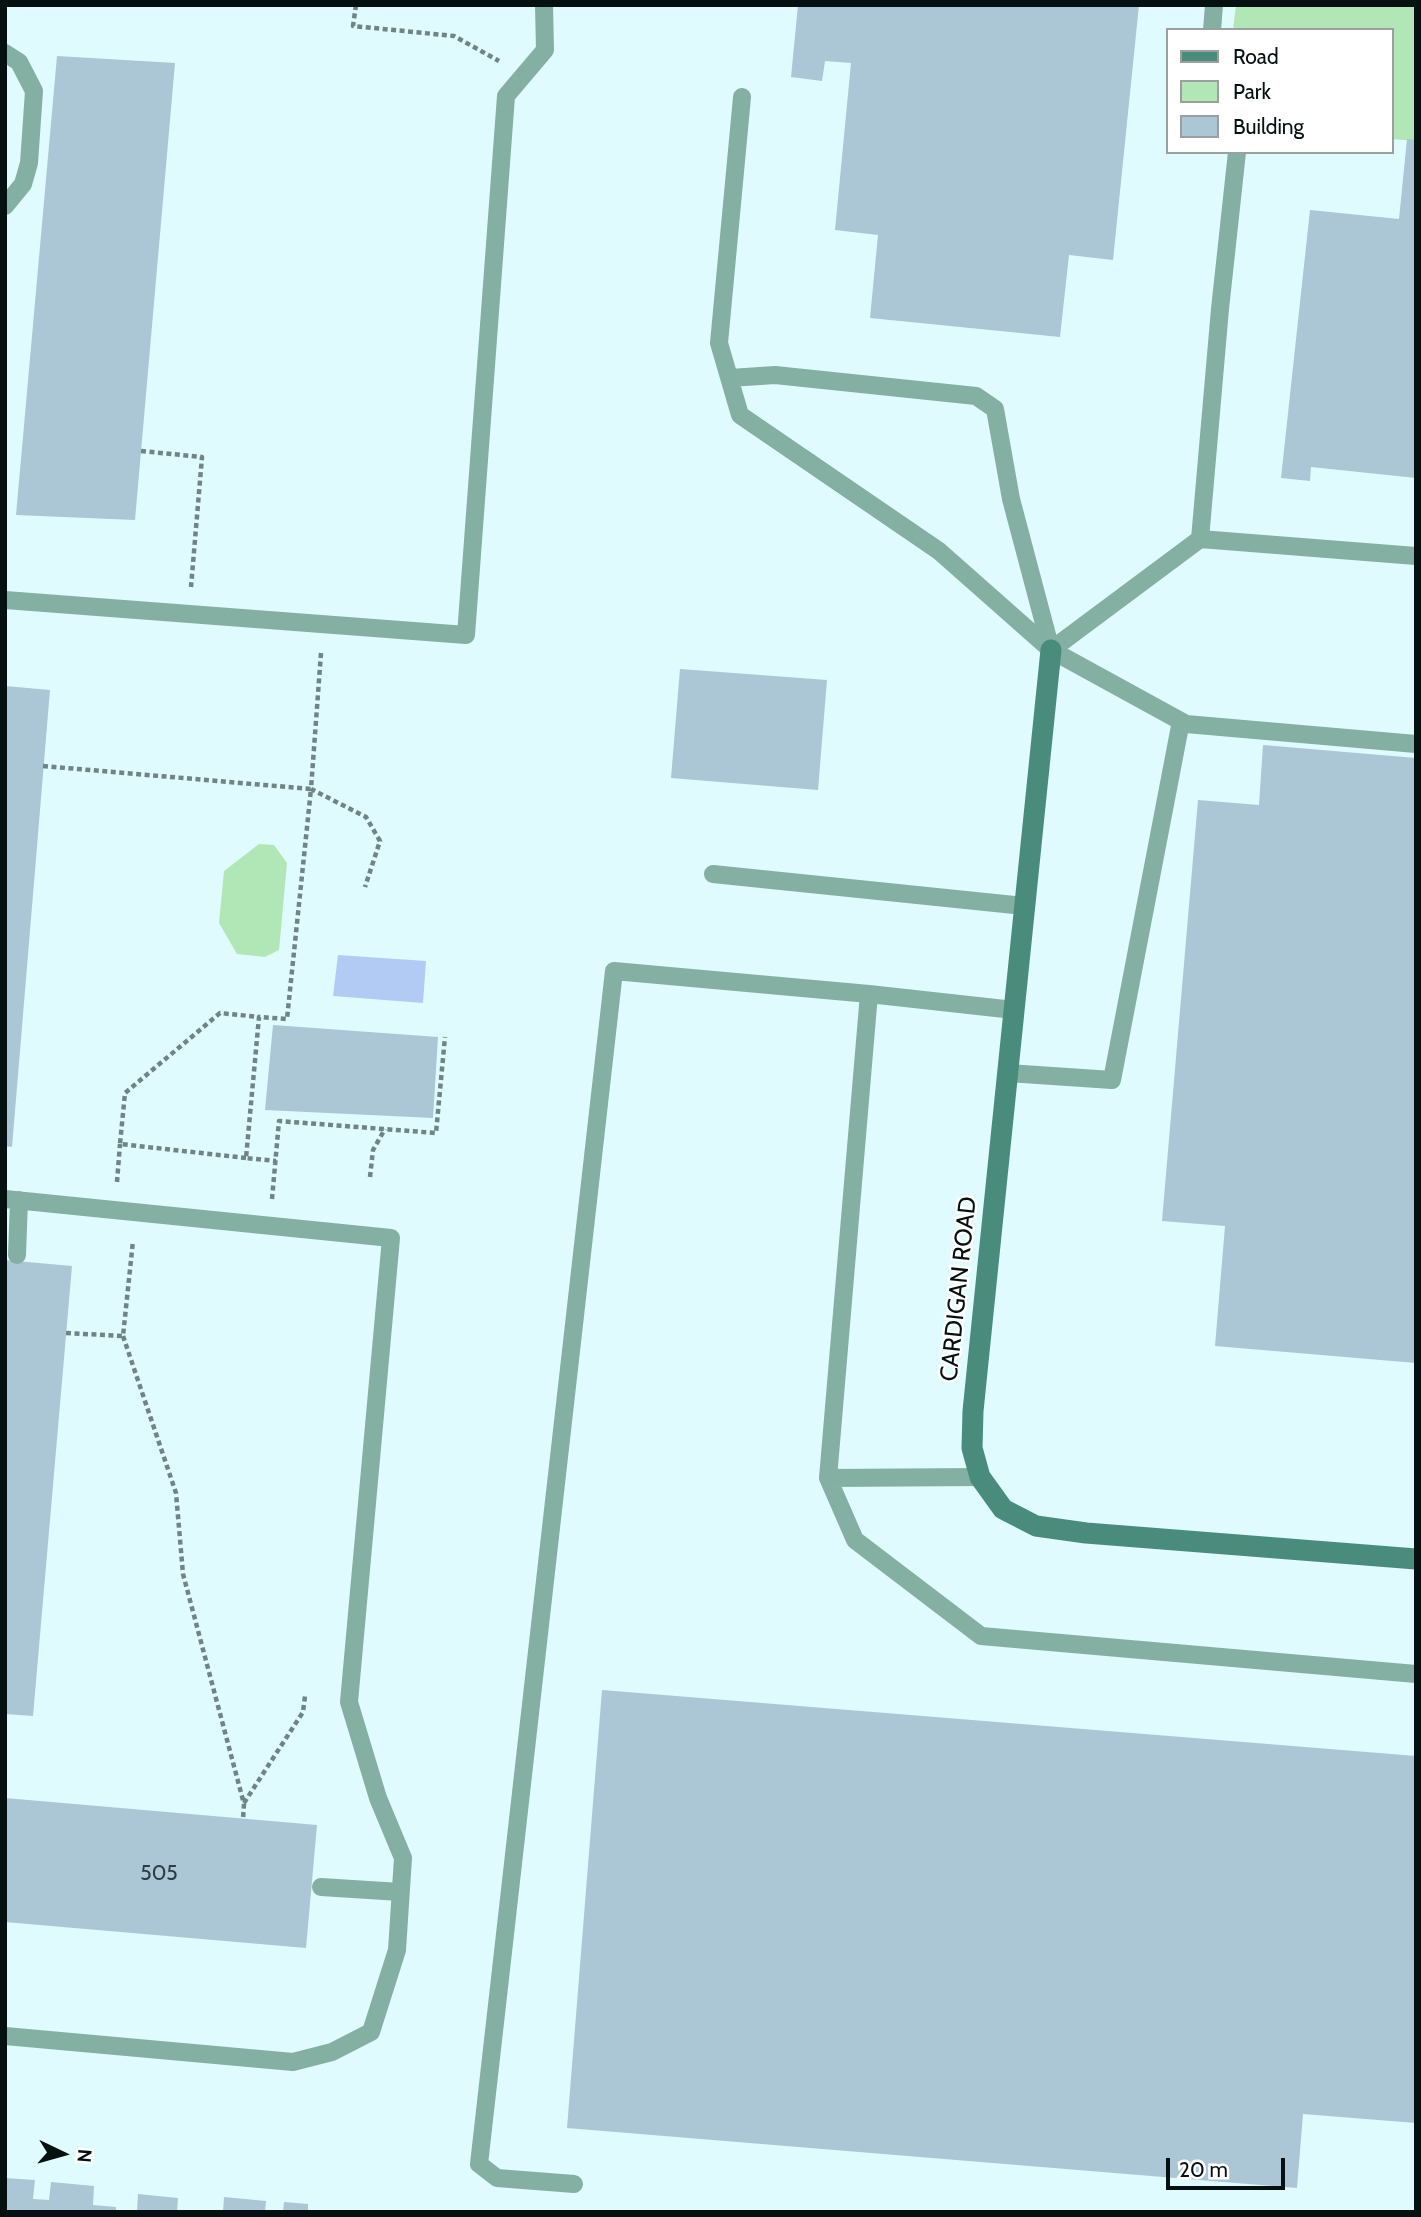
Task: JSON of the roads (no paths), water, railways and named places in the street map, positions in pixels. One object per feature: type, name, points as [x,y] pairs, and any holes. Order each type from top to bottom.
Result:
[{"type":"street","name":"CARDIGAN ROAD","points":[[1051,650],[973,1411],[972,1448],[980,1477],[1003,1509],[1036,1526],[1086,1533],[1416,1559]]},
{"type":"lane","points":[[5,600],[466,635],[506,96],[545,50],[544,5]]},
{"type":"lane","points":[[1212,28],[1213,5]]},
{"type":"lane","points":[[5,53],[19,62],[34,91],[29,163],[23,184],[5,206]]},
{"type":"lane","points":[[741,97],[719,343],[740,415],[939,551],[1051,650],[1186,724],[1416,744]]},
{"type":"lane","points":[[1200,539],[1237,154]]},
{"type":"lane","points":[[730,378],[775,374],[976,396],[995,409],[1011,499],[1051,650]]},
{"type":"lane","points":[[1051,650],[1200,539],[1416,556]]},
{"type":"lane","points":[[1008,1073],[1112,1080],[1181,721]]},
{"type":"lane","points":[[713,874],[1024,906]]},
{"type":"lane","points":[[574,2183],[498,2178],[479,2164],[614,971],[1014,1010]]},
{"type":"lane","points":[[869,994],[828,1478],[855,1540],[981,1636],[1416,1674]]},
{"type":"lane","points":[[5,2036],[293,2062],[332,2052],[372,2032],[397,1951],[403,1858],[378,1798],[349,1702],[391,1238],[12,1200],[17,1255]]},
{"type":"lane","points":[[828,1478],[980,1477]]},
{"type":"lane","points":[[321,1887],[400,1892]]},
{"type":"water","points":[[338,955],[426,961],[423,1003],[333,996]]}]
